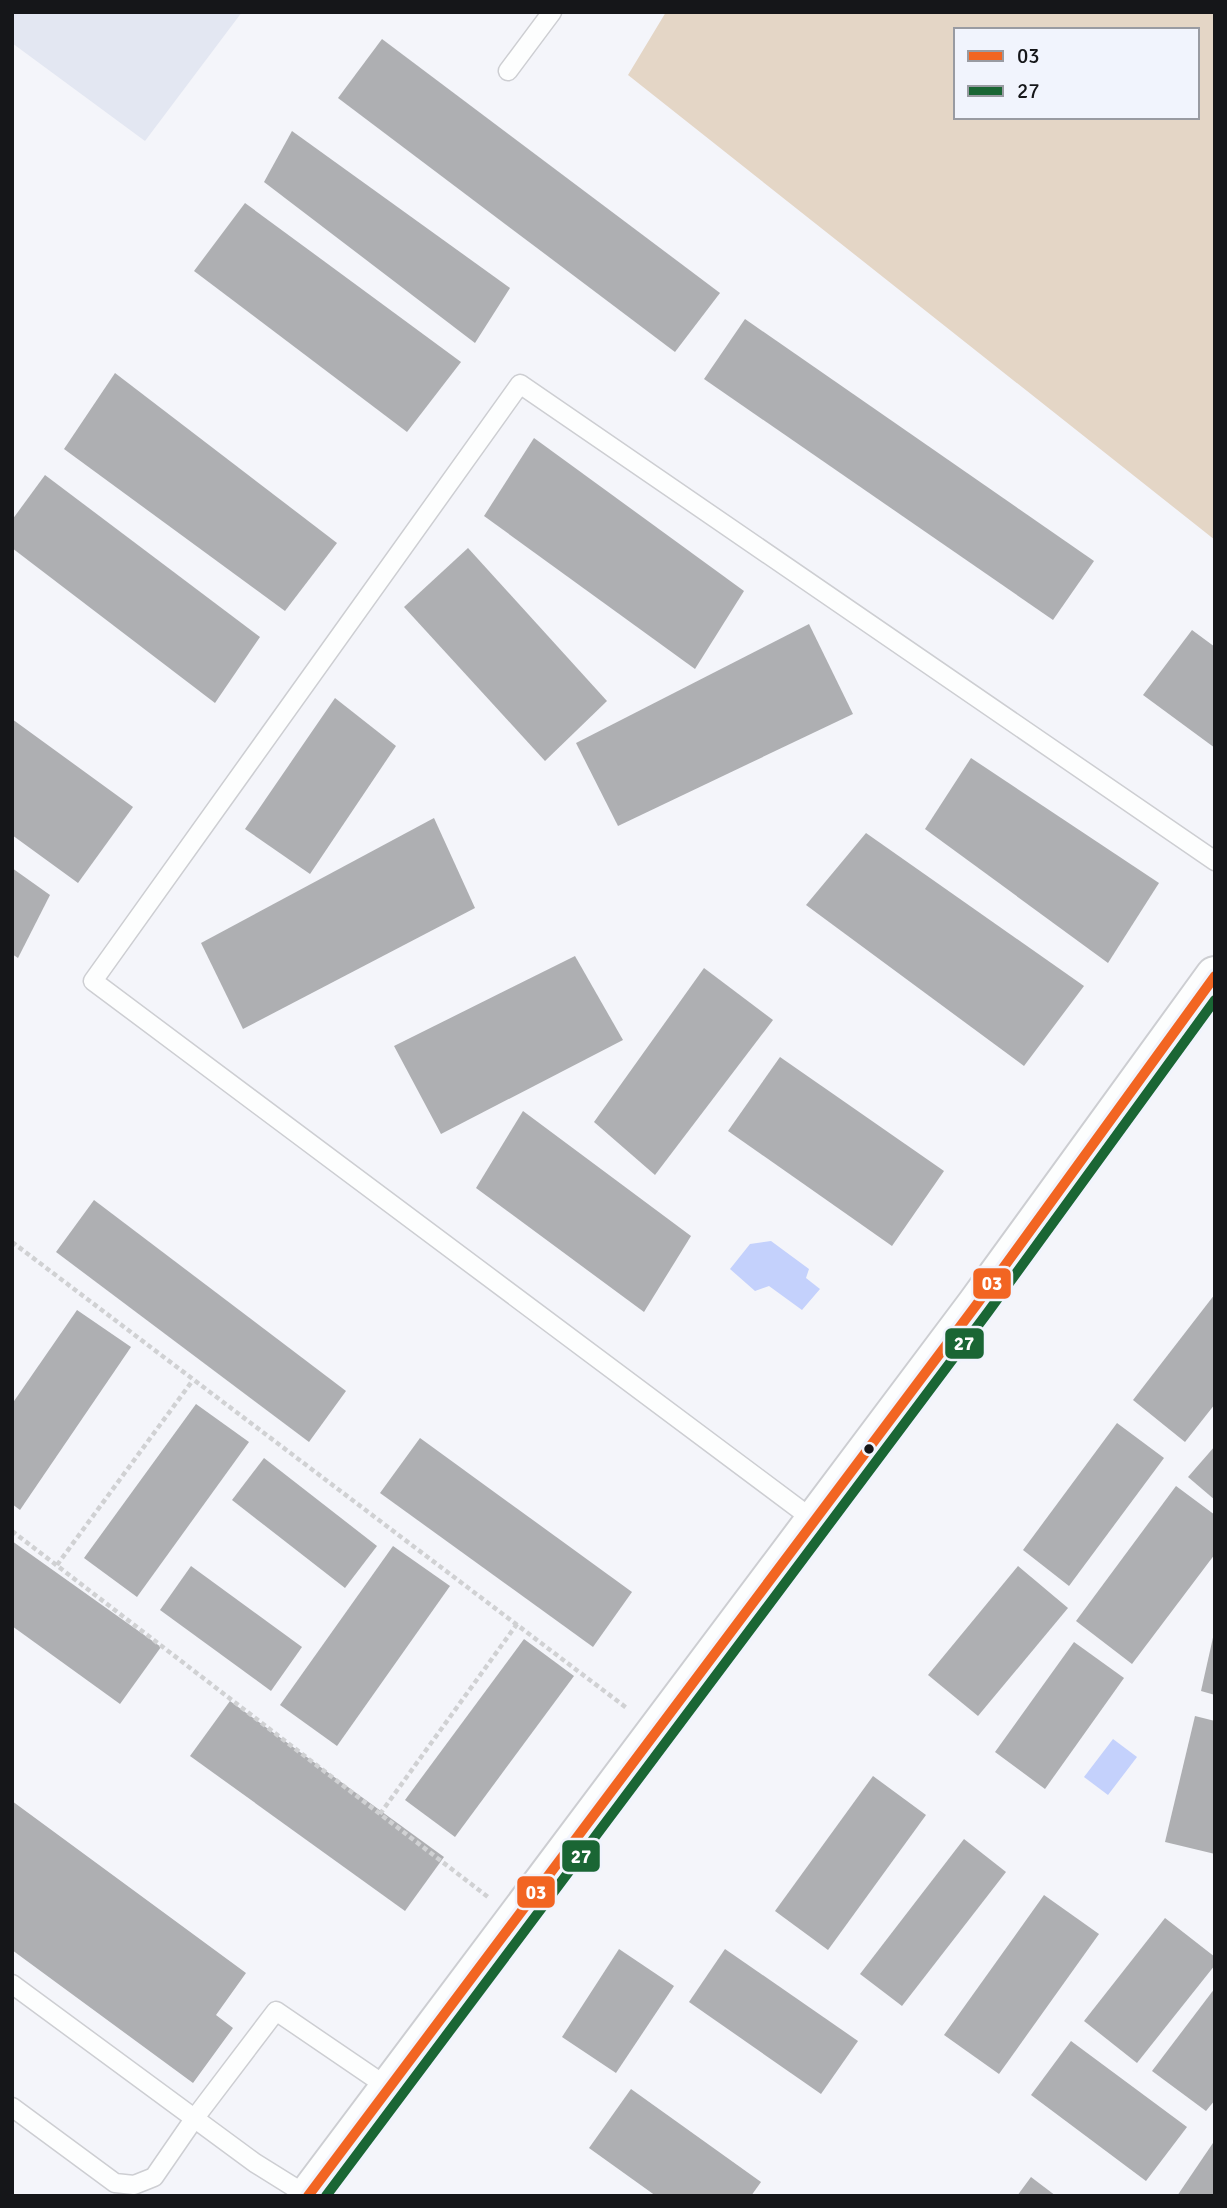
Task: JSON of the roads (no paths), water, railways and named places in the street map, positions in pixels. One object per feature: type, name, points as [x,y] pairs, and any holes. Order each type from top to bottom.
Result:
[{"type":"street","points":[[308,2196],[977,1304],[1215,976]]},
{"type":"lane","points":[[508,71],[552,12]]},
{"type":"lane","points":[[814,1521],[93,981],[520,384],[1215,861]]},
{"type":"lane","points":[[12,1984],[255,2163],[308,2196]]},
{"type":"lane","points":[[12,2107],[115,2183],[134,2185],[154,2177],[194,2119],[276,2011],[389,2088]]},
{"type":"water","points":[[771,1241],[809,1269],[806,1278],[820,1289],[802,1310],[769,1286],[755,1291],[730,1269],[750,1244]]},
{"type":"water","points":[[1113,1739],[1137,1757],[1108,1795],[1084,1777]]}]
